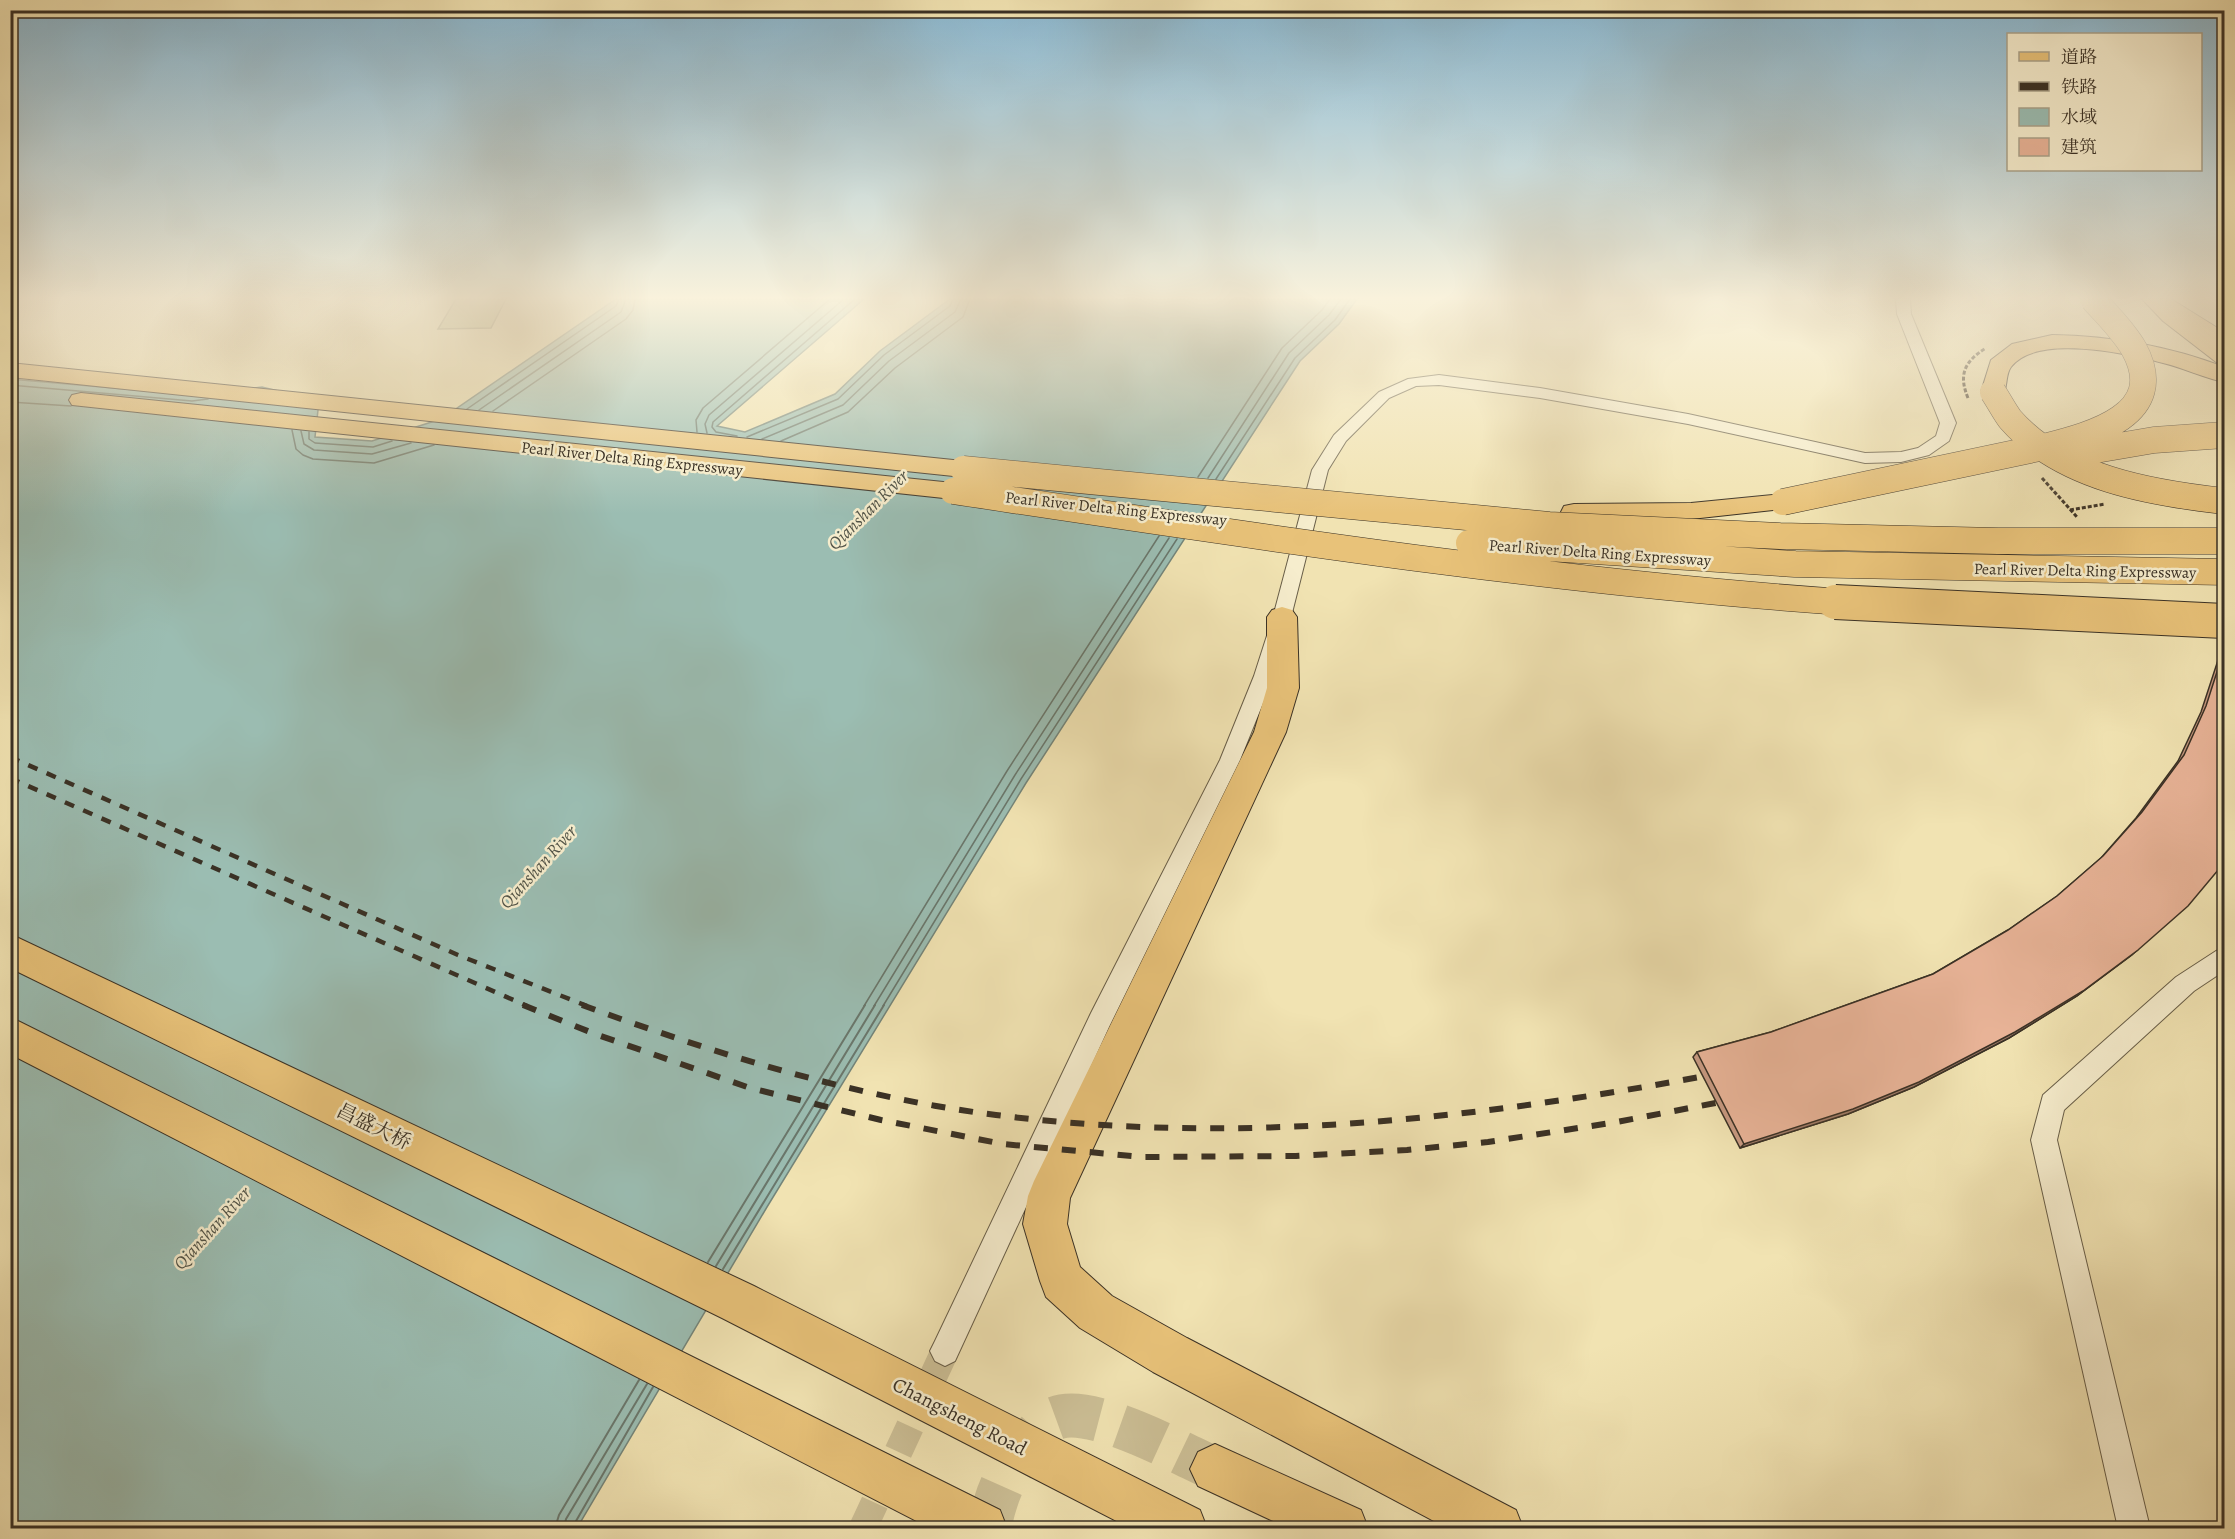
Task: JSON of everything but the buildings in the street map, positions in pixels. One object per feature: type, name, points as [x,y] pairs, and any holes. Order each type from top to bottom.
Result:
[{"type":"main road","name":"Pearl River Delta Ring Expressway","points":[[17,371],[958,480],[1481,544],[1703,559],[1969,569],[2224,572]]},
{"type":"main road","points":[[1995,371],[1993,392],[2006,415],[2020,429],[2069,462],[2104,477],[2142,488],[2183,497],[2224,501]]},
{"type":"main road","points":[[1574,512],[1691,511],[1783,502],[2044,447],[2104,428],[2120,420],[2137,403],[2142,394],[2142,371]]},
{"type":"main road","name":"Pearl River Delta Ring Expressway","points":[[10,393],[958,480],[1376,510],[1549,525],[1792,537],[1998,541],[2224,541]]},
{"type":"main road","points":[[958,480],[1574,512],[1707,516],[1791,508],[1879,495],[2109,447],[2154,440],[2224,435]]},
{"type":"main road","points":[[958,480],[1258,537],[1636,583],[1807,600],[2224,621]]},
{"type":"main road","points":[[1703,559],[2041,587],[2224,593]]},
{"type":"main road","points":[[1282,617],[1283,688],[1270,732],[1049,1196],[1045,1224],[1062,1281],[1096,1312],[1170,1355],[1498,1528]]},
{"type":"main road","name":"昌盛大桥","points":[[10,950],[738,1302]]},
{"type":"main road","points":[[10,1034],[982,1528]]},
{"type":"main road","name":"Changsheng Road","points":[[738,1302],[1182,1528]]},
{"type":"main road","points":[[1215,1469],[1343,1528]]},
{"type":"street","points":[[945,1351],[1100,1021],[1230,760],[1264,676],[1282,617],[1320,470],[1340,438],[1384,395],[1413,382],[1439,380],[1540,393],[1688,419],[1865,458],[1901,457],[1923,452],[1943,438],[1948,423],[1928,371]]},
{"type":"street","points":[[2134,1528],[2044,1140],[2052,1104],[2185,984],[2224,958]]},
{"type":"water","name":"Qianshan River","points":[[511,371],[781,371],[717,426],[745,432],[835,394],[859,371],[1294,371],[1026,783],[767,1207],[577,1528],[11,1528],[10,379],[193,395],[262,387],[319,401],[315,437],[372,441],[441,419]]},
{"type":"tunnel","points":[[863,1528],[945,1351]]},
{"type":"tunnel","points":[[989,1528],[994,1506],[1011,1469],[1038,1431],[1046,1423],[1056,1418],[1072,1416],[1113,1424],[1136,1432],[1215,1469]]},
{"type":"railway","points":[[10,757],[458,955],[587,1006]]},
{"type":"railway","points":[[10,778],[527,1006]]},
{"type":"railway","points":[[523,1005],[595,1034],[750,1088],[881,1120],[1003,1144],[1142,1157],[1296,1156],[1407,1150],[1488,1142],[1617,1122],[1726,1101]]},
{"type":"railway","points":[[582,1005],[734,1057],[838,1085],[943,1107],[1087,1124],[1178,1128],[1268,1128],[1358,1123],[1537,1104],[1716,1074]]}]
